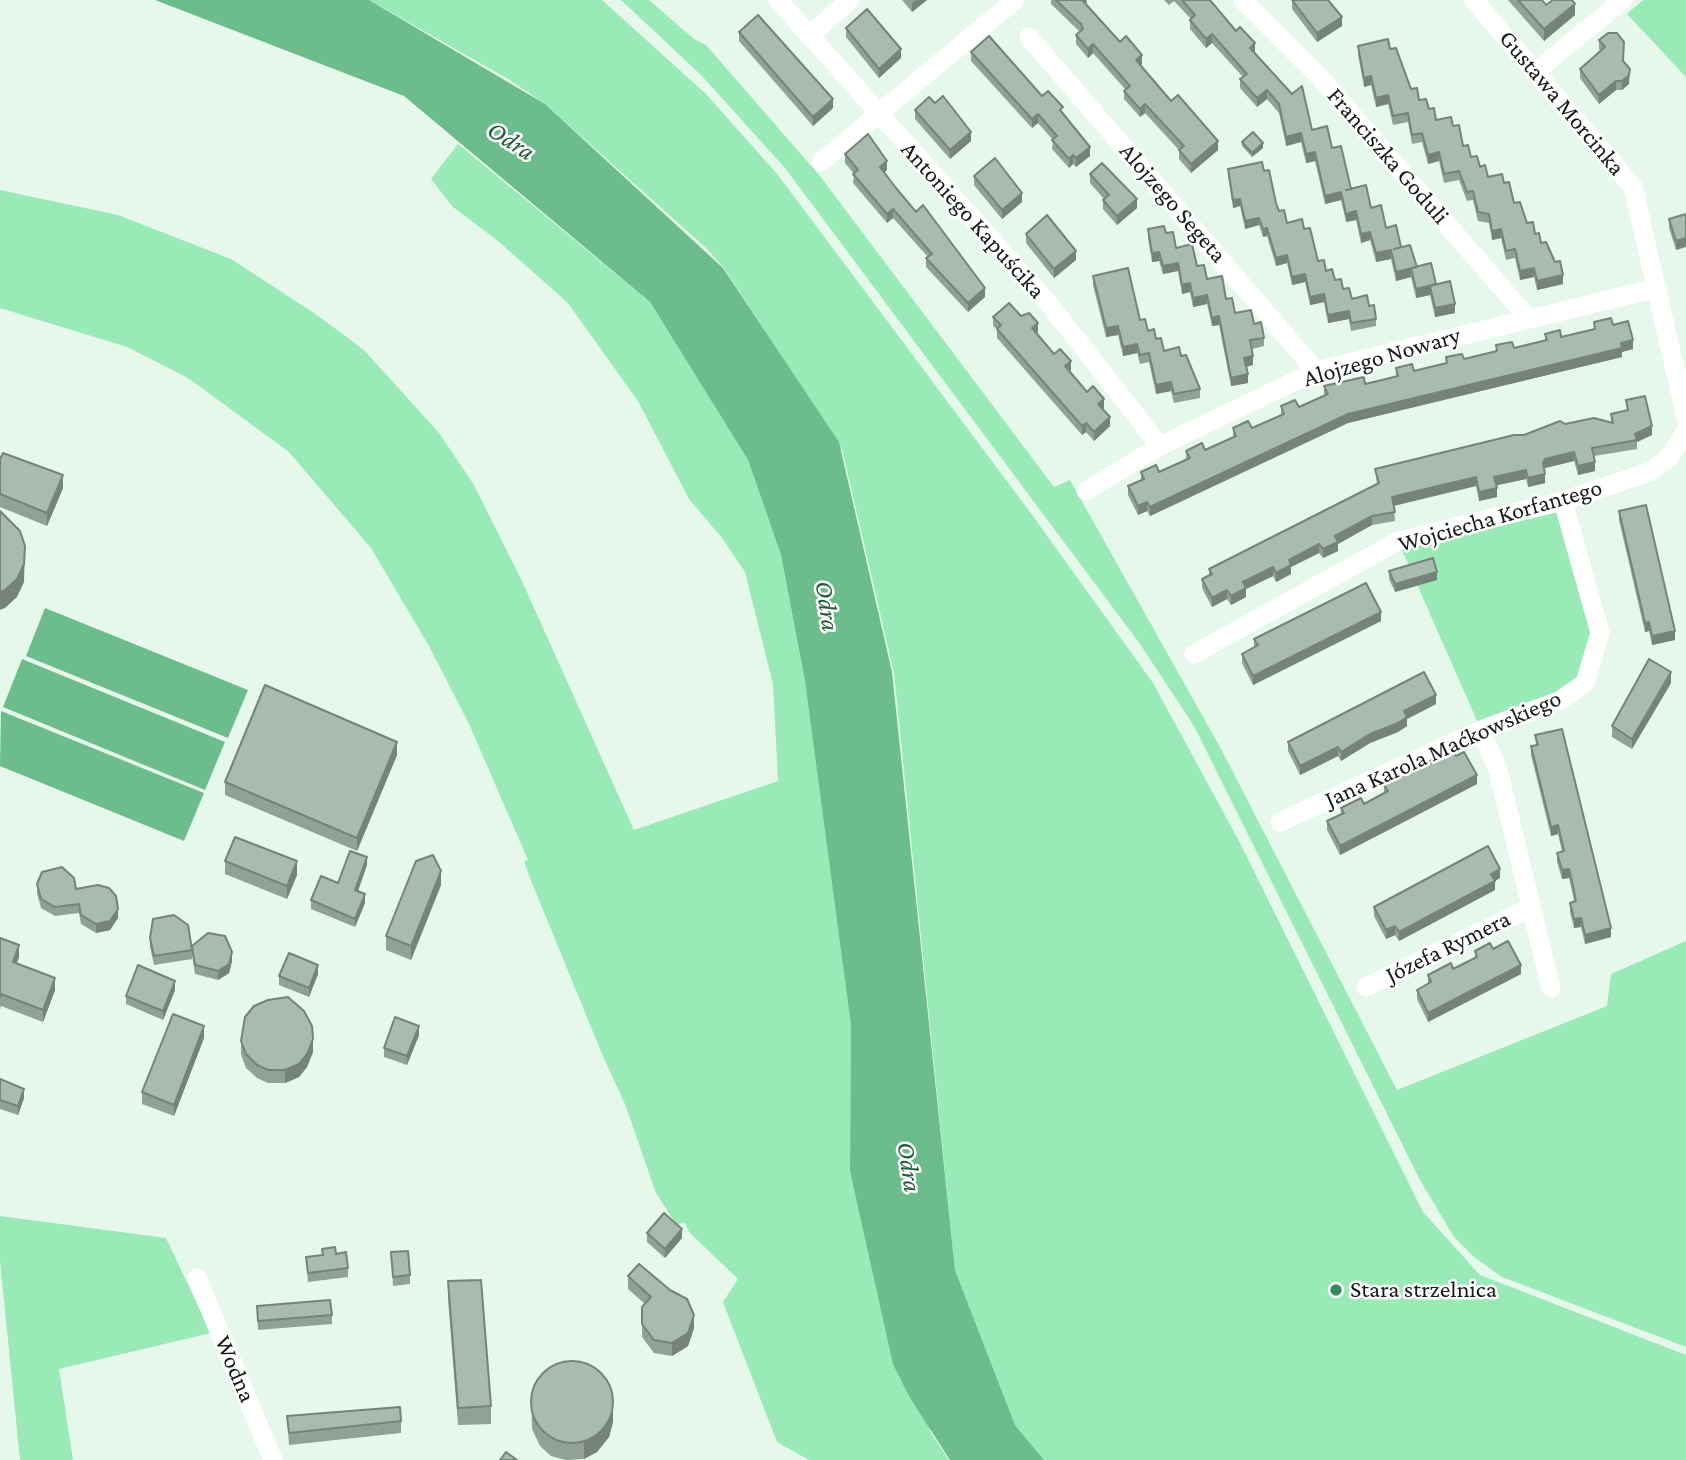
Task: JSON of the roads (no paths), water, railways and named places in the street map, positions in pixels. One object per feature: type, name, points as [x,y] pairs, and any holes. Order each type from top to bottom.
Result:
[{"type":"street","name":"Antoniego Kapuścika","points":[[778,0],[1049,304],[1160,446]]},
{"type":"street","points":[[810,35],[850,0]]},
{"type":"street","points":[[821,162],[1015,0]]},
{"type":"street","name":"Franciszka Goduli","points":[[1243,0],[1317,74],[1527,317]]},
{"type":"street","name":"Gustawa Morcinka","points":[[1475,0],[1633,187],[1686,417]]},
{"type":"street","points":[[1536,71],[1623,0]]},
{"type":"street","name":"Alojzego Segeta","points":[[1029,37],[1317,371]]},
{"type":"street","name":"Alojzego Nowary","points":[[1086,491],[1160,446],[1317,371],[1527,317],[1657,288]]},
{"type":"street","name":"Wojciecha Korfantego","points":[[1194,654],[1398,541],[1563,501],[1660,467],[1675,451],[1686,431]]},
{"type":"street","name":"Jana Karola Maćkowskiego","points":[[1280,822],[1481,730],[1559,701],[1585,683],[1600,633],[1563,501]]},
{"type":"street","name":"Józefa Rymera","points":[[1481,730],[1498,770],[1551,988]]},
{"type":"street","name":"Józefa Rymera","points":[[1366,987],[1531,907]]},
{"type":"street","name":"Wodna","points":[[197,1278],[273,1460]]},
{"type":"water","name":"Odra","points":[[155,0],[369,0],[545,104],[723,268],[839,442],[892,672],[955,1270],[1015,1425],[1044,1460],[950,1460],[910,1398],[893,1364],[850,1171],[851,1025],[805,681],[781,555],[748,460],[650,302],[404,96]]},
{"type":"water","points":[[45,608],[248,690],[228,738],[26,656]]},
{"type":"water","points":[[22,659],[225,742],[205,790],[3,707]]},
{"type":"water","points":[[1,711],[204,793],[184,841],[0,766]]},
{"type":"place","name":"Stara strzelnica","points":[[1336,1290]]}]
